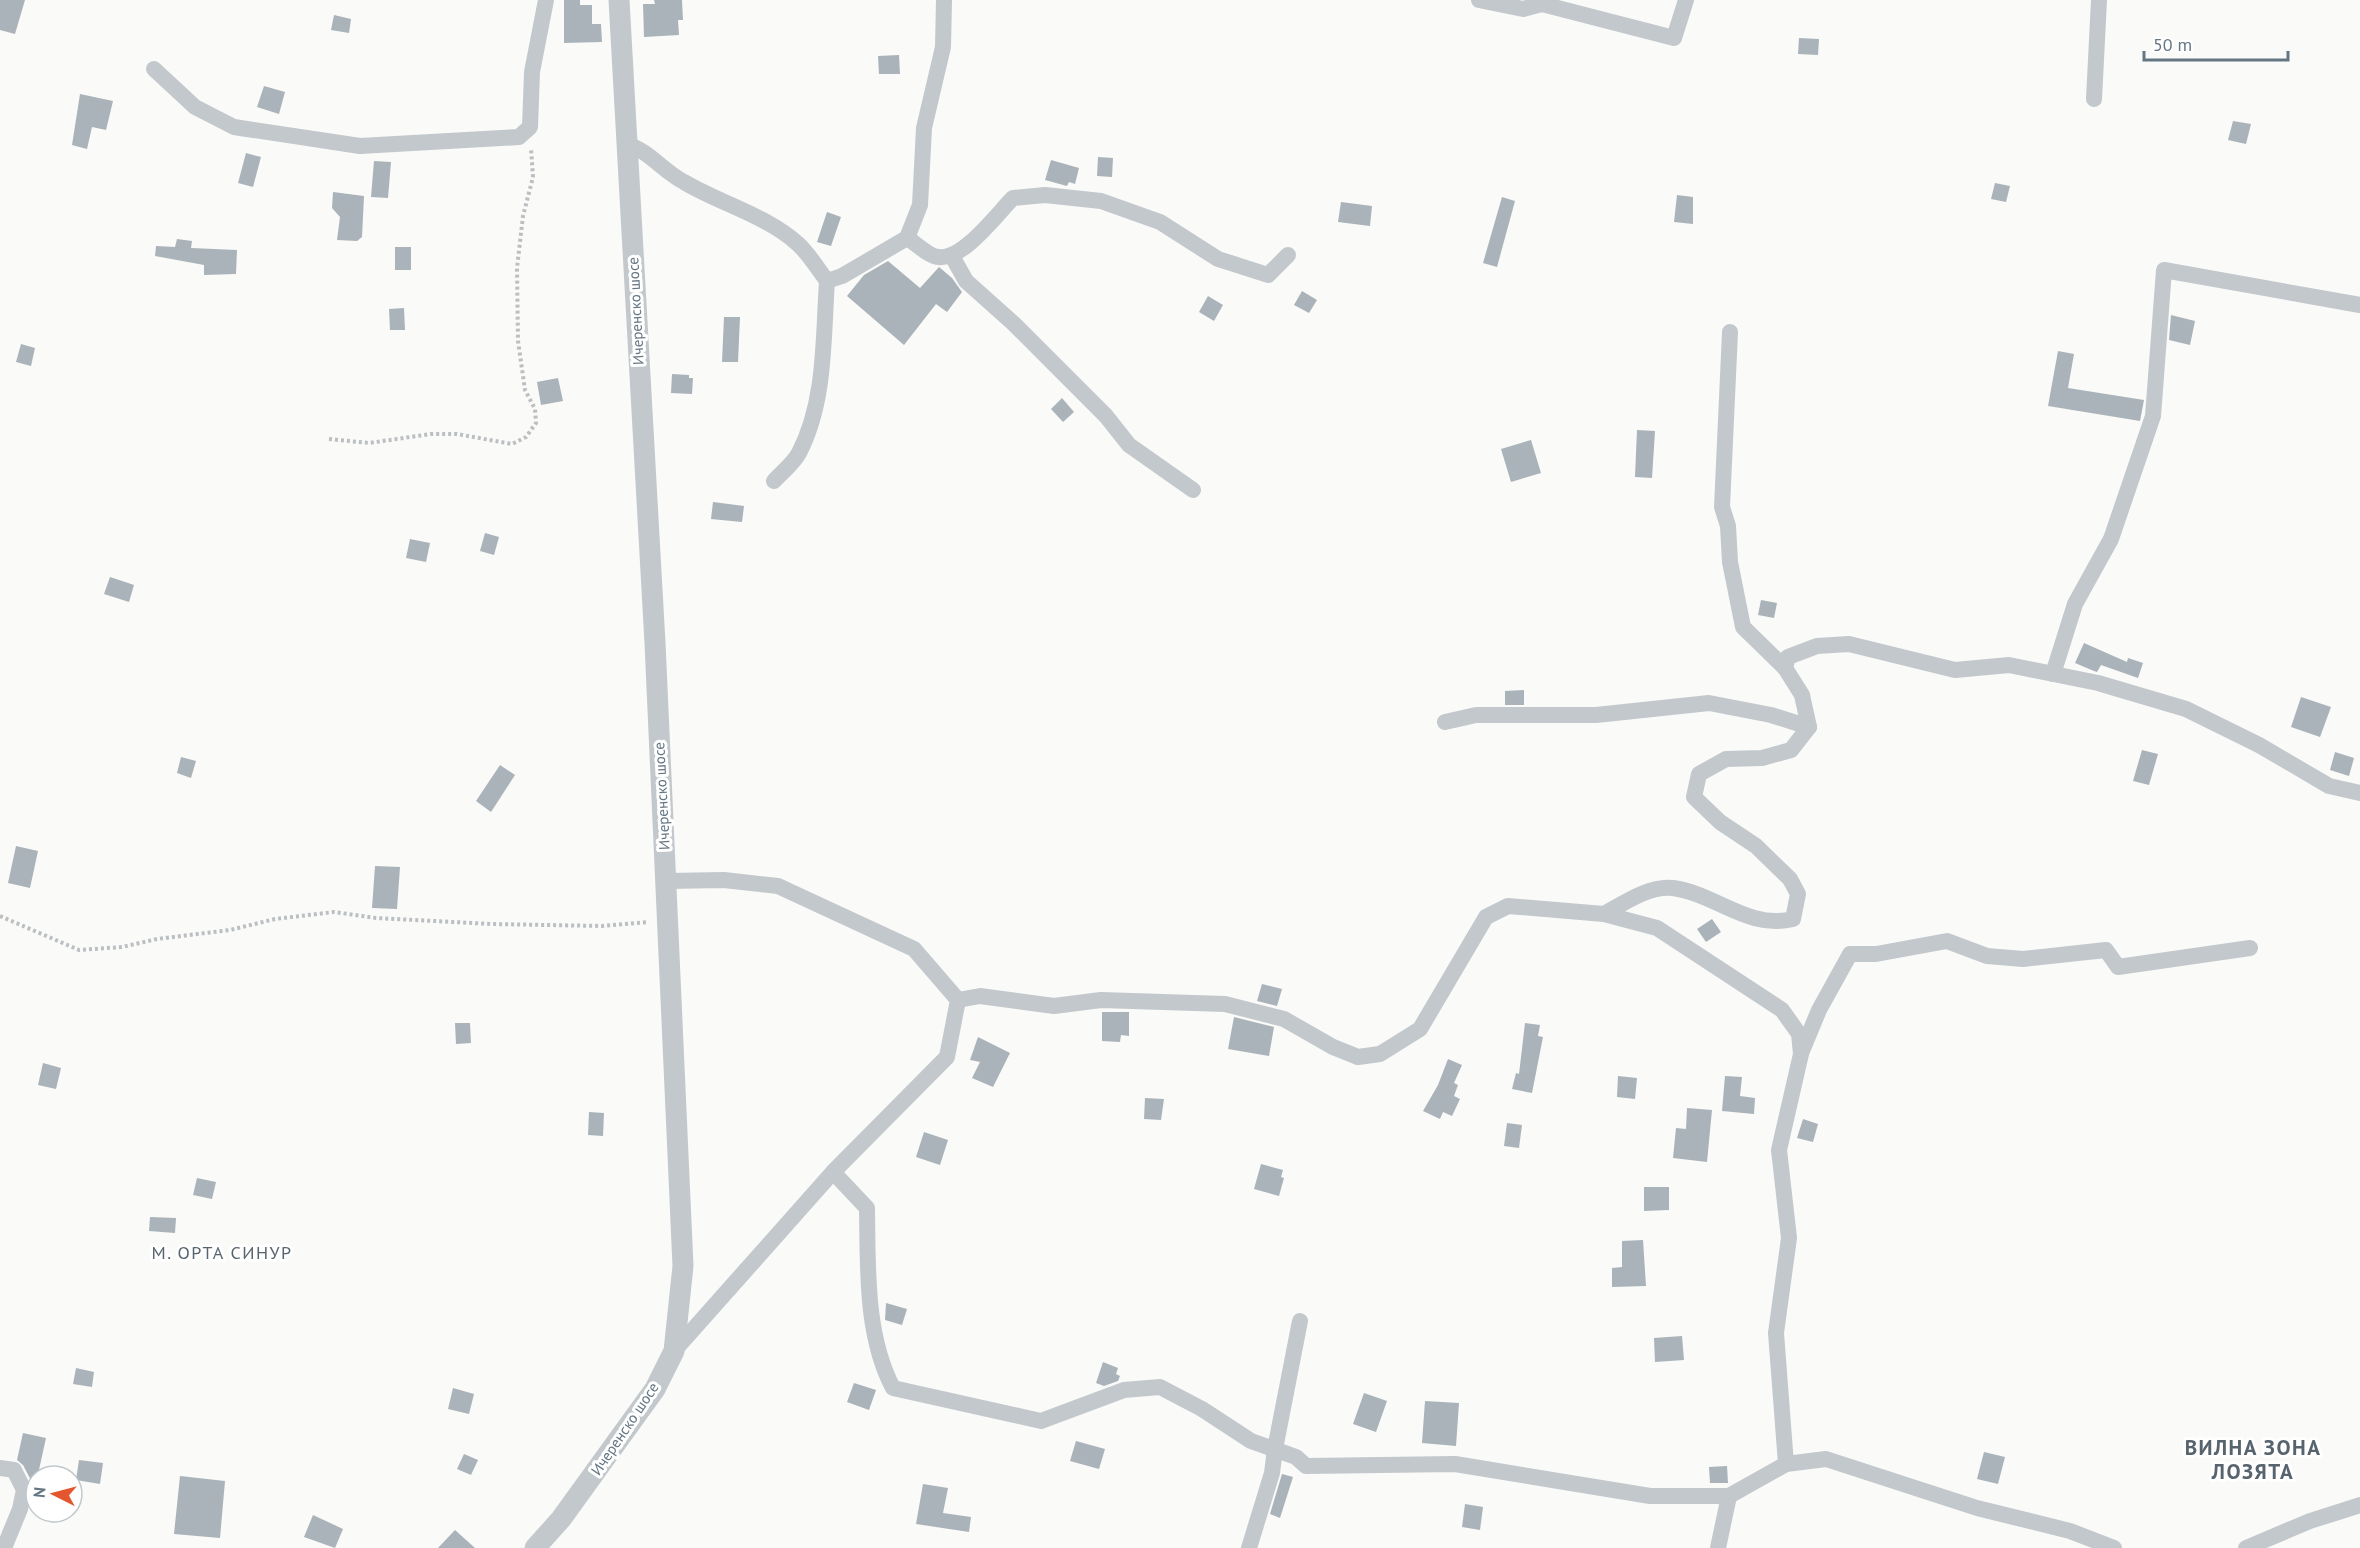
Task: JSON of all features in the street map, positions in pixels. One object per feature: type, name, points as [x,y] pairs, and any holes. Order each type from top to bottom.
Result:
[{"type":"street","points":[[154,69],[195,107],[234,127],[360,146],[519,137],[530,127],[532,72],[546,0]]},
{"type":"street","name":"Ичеренско шосе","points":[[535,1548],[561,1519],[624,1435],[655,1389],[674,1351],[683,1266],[668,920],[619,0]]},
{"type":"street","points":[[827,280],[842,276],[908,238],[920,205],[924,128],[943,47],[944,0]]},
{"type":"street","points":[[1479,0],[1523,9],[1542,4],[1674,38],[1686,0]]},
{"type":"street","points":[[2094,99],[2099,0]]},
{"type":"street","points":[[627,144],[641,149],[661,168],[685,183],[768,224],[799,244],[827,280],[820,375],[814,417],[798,456],[774,481]]},
{"type":"street","points":[[908,238],[937,258],[952,256],[966,246],[1013,198],[1045,195],[1101,201],[1160,222],[1218,259],[1268,275],[1288,255]]},
{"type":"street","points":[[952,256],[966,281],[1013,323],[1106,416],[1129,445],[1193,490]]},
{"type":"street","points":[[2052,674],[2075,604],[2111,539],[2153,416],[2164,270],[2360,305]]},
{"type":"street","points":[[1730,332],[1722,507],[1728,526],[1730,562],[1743,627],[1785,668],[1802,696],[1809,727]]},
{"type":"street","points":[[1785,668],[1788,657],[1817,646],[1849,644],[1955,670],[2009,665],[2052,674],[2098,684],[2186,709],[2259,745],[2329,786],[2360,793]]},
{"type":"street","points":[[1445,722],[1476,715],[1596,715],[1709,703],[1771,715],[1809,727]]},
{"type":"street","points":[[1604,914],[1638,895],[1672,888],[1742,916],[1779,922],[1793,919],[1798,894],[1790,879],[1756,846],[1720,822],[1694,797],[1699,774],[1726,759],[1762,758],[1791,750],[1809,727]]},
{"type":"street","points":[[666,881],[724,879],[778,886],[914,949],[958,1000]]},
{"type":"street","points":[[958,1000],[980,996],[1054,1006],[1101,1000],[1226,1004],[1284,1019],[1333,1047],[1358,1057],[1380,1054],[1420,1029],[1486,917],[1508,906],[1604,914],[1657,928],[1782,1010],[1800,1034],[1801,1054]]},
{"type":"street","points":[[1786,1464],[1776,1333],[1789,1238],[1779,1150],[1801,1054],[1819,1010],[1850,954],[1876,954],[1947,941],[1986,956],[2023,959],[2106,950],[2118,967],[2250,948]]},
{"type":"street","points":[[674,1351],[833,1172],[947,1057],[958,1000]]},
{"type":"street","points":[[833,1172],[867,1208],[870,1306],[884,1372],[893,1388],[1041,1421],[1124,1390],[1160,1387],[1202,1409],[1251,1441],[1296,1457],[1306,1466],[1455,1464],[1650,1496],[1729,1496],[1786,1464],[1826,1459],[1966,1505],[2070,1532],[2114,1548]]},
{"type":"street","points":[[1249,1548],[1272,1473],[1300,1322]]},
{"type":"street","points":[[0,1468],[14,1470],[24,1490],[20,1509],[4,1548]]},
{"type":"street","points":[[1718,1548],[1729,1496]]},
{"type":"street","points":[[2246,1548],[2310,1521],[2360,1505]]},
{"type":"path","points":[[328,439],[369,443],[431,434],[457,434],[512,444],[526,437],[536,423],[535,409],[525,390],[518,341],[517,268],[523,216],[533,177],[530,127]]},
{"type":"path","points":[[0,916],[79,950],[122,947],[157,939],[230,930],[275,919],[334,912],[376,918],[558,925],[602,926],[668,920]]},
{"type":"building","points":[[0,0],[25,0],[15,34],[0,30]]},
{"type":"building","points":[[564,0],[580,0],[580,5],[592,5],[592,24],[601,24],[602,42],[564,43]]},
{"type":"building","points":[[654,0],[682,0],[683,20],[678,20],[679,35],[644,37],[643,4],[655,4]]},
{"type":"building","points":[[334,15],[351,19],[349,33],[331,30]]},
{"type":"building","points":[[1799,38],[1819,39],[1818,55],[1798,54]]},
{"type":"building","points":[[899,55],[900,74],[879,74],[878,56]]},
{"type":"building","points":[[264,86],[285,92],[279,114],[257,107]]},
{"type":"building","points":[[80,94],[113,101],[106,130],[92,127],[87,149],[72,145]]},
{"type":"building","points":[[2233,121],[2251,124],[2246,144],[2228,140]]},
{"type":"building","points":[[246,153],[261,157],[253,187],[238,183]]},
{"type":"building","points":[[1098,157],[1113,158],[1112,177],[1097,176]]},
{"type":"building","points":[[1051,160],[1079,168],[1075,184],[1069,182],[1067,186],[1045,180]]},
{"type":"building","points":[[374,161],[391,162],[388,198],[371,197]]},
{"type":"building","points":[[1995,183],[2010,186],[2006,202],[1991,199]]},
{"type":"building","points":[[333,192],[364,196],[362,237],[357,241],[337,240],[340,217],[332,208]]},
{"type":"building","points":[[1677,195],[1693,197],[1693,224],[1674,222]]},
{"type":"building","points":[[1502,197],[1515,201],[1497,267],[1483,263]]},
{"type":"building","points":[[1341,202],[1372,206],[1370,226],[1338,222]]},
{"type":"building","points":[[827,212],[841,217],[831,246],[817,242]]},
{"type":"building","points":[[177,239],[192,241],[191,248],[237,250],[236,274],[204,275],[204,265],[155,256],[156,246],[175,247]]},
{"type":"building","points":[[395,247],[411,247],[411,270],[395,270]]},
{"type":"building","points":[[888,261],[920,288],[939,267],[952,278],[962,292],[947,312],[936,304],[904,345],[847,296],[864,275]]},
{"type":"building","points":[[1302,291],[1317,300],[1309,313],[1294,305]]},
{"type":"building","points":[[1208,296],[1223,305],[1214,321],[1199,312]]},
{"type":"building","points":[[404,308],[405,330],[390,330],[389,309]]},
{"type":"building","points":[[2171,315],[2195,321],[2190,345],[2169,340]]},
{"type":"building","points":[[724,317],[740,317],[738,362],[722,362]]},
{"type":"building","points":[[21,344],[35,348],[31,366],[16,362]]},
{"type":"building","points":[[2058,351],[2074,354],[2068,388],[2144,400],[2140,421],[2048,406]]},
{"type":"building","points":[[672,374],[689,375],[689,378],[693,378],[692,394],[671,393]]},
{"type":"building","points":[[558,378],[563,401],[541,405],[537,382]]},
{"type":"building","points":[[1062,398],[1074,412],[1063,422],[1051,409]]},
{"type":"building","points":[[1637,430],[1655,431],[1652,478],[1635,477]]},
{"type":"building","points":[[1531,440],[1541,473],[1511,482],[1501,449]]},
{"type":"building","points":[[713,502],[744,506],[742,522],[711,519]]},
{"type":"building","points":[[485,533],[499,537],[494,555],[480,551]]},
{"type":"building","points":[[410,539],[430,543],[426,562],[406,558]]},
{"type":"building","points":[[110,577],[134,585],[129,602],[104,594]]},
{"type":"building","points":[[1761,600],[1777,603],[1774,618],[1758,615]]},
{"type":"building","points":[[2084,643],[2127,662],[2128,658],[2143,663],[2138,678],[2101,665],[2097,672],[2075,663]]},
{"type":"building","points":[[1524,690],[1524,705],[1505,705],[1505,691]]},
{"type":"building","points":[[2301,697],[2331,707],[2320,737],[2291,727]]},
{"type":"building","points":[[2142,750],[2158,754],[2149,785],[2133,781]]},
{"type":"building","points":[[2335,752],[2354,758],[2349,776],[2330,770]]},
{"type":"building","points":[[181,757],[196,761],[191,778],[177,773]]},
{"type":"building","points":[[500,765],[515,775],[491,812],[476,801]]},
{"type":"building","points":[[16,846],[38,851],[30,888],[8,883]]},
{"type":"building","points":[[375,866],[400,867],[397,909],[372,908]]},
{"type":"building","points":[[1712,919],[1721,932],[1706,942],[1697,929]]},
{"type":"building","points":[[1262,984],[1282,989],[1277,1006],[1257,1001]]},
{"type":"building","points":[[1102,1012],[1129,1012],[1129,1036],[1121,1035],[1120,1042],[1102,1041]]},
{"type":"building","points":[[1234,1017],[1274,1027],[1269,1056],[1228,1049]]},
{"type":"building","points":[[455,1023],[470,1023],[471,1043],[456,1044]]},
{"type":"building","points":[[1525,1023],[1540,1025],[1538,1036],[1543,1037],[1532,1093],[1512,1089],[1516,1073],[1519,1074]]},
{"type":"building","points":[[978,1037],[1010,1053],[993,1087],[972,1078],[980,1062],[970,1060]]},
{"type":"building","points":[[1448,1059],[1462,1065],[1454,1083],[1458,1085],[1454,1096],[1460,1099],[1452,1116],[1443,1112],[1440,1119],[1423,1111],[1438,1085]]},
{"type":"building","points":[[43,1063],[61,1068],[56,1089],[38,1085]]},
{"type":"building","points":[[1618,1076],[1637,1078],[1635,1099],[1617,1097]]},
{"type":"building","points":[[1725,1076],[1742,1077],[1740,1096],[1755,1098],[1754,1114],[1722,1111]]},
{"type":"building","points":[[1145,1098],[1164,1099],[1161,1120],[1144,1119]]},
{"type":"building","points":[[1687,1108],[1712,1110],[1707,1162],[1673,1158],[1676,1128],[1686,1129]]},
{"type":"building","points":[[589,1112],[604,1113],[603,1136],[588,1135]]},
{"type":"building","points":[[1803,1119],[1818,1124],[1813,1142],[1797,1138]]},
{"type":"building","points":[[1507,1123],[1522,1125],[1519,1148],[1504,1146]]},
{"type":"building","points":[[924,1132],[948,1140],[940,1165],[916,1157]]},
{"type":"building","points":[[1261,1164],[1283,1170],[1281,1177],[1284,1178],[1279,1196],[1254,1189]]},
{"type":"building","points":[[197,1178],[216,1182],[212,1199],[193,1195]]},
{"type":"building","points":[[1644,1187],[1669,1187],[1669,1210],[1644,1211]]},
{"type":"building","points":[[150,1217],[176,1218],[175,1233],[149,1231]]},
{"type":"building","points":[[1643,1240],[1646,1286],[1612,1287],[1612,1268],[1622,1267],[1622,1241]]},
{"type":"building","points":[[886,1303],[907,1309],[902,1325],[885,1320]]},
{"type":"building","points":[[1682,1336],[1684,1360],[1655,1362],[1654,1338]]},
{"type":"building","points":[[1103,1362],[1118,1368],[1116,1374],[1120,1376],[1118,1381],[1104,1386],[1096,1383]]},
{"type":"building","points":[[76,1368],[94,1372],[92,1387],[73,1384]]},
{"type":"building","points":[[854,1383],[876,1390],[869,1410],[847,1402]]},
{"type":"building","points":[[453,1388],[474,1394],[469,1414],[448,1409]]},
{"type":"building","points":[[1364,1393],[1387,1401],[1376,1432],[1353,1424]]},
{"type":"building","points":[[1425,1401],[1459,1403],[1456,1446],[1422,1443]]},
{"type":"building","points":[[23,1433],[46,1438],[40,1464],[24,1464],[24,1467],[17,1460]]},
{"type":"building","points":[[1076,1441],[1105,1449],[1099,1469],[1070,1461]]},
{"type":"building","points":[[1984,1452],[2005,1457],[1998,1484],[1977,1479]]},
{"type":"building","points":[[464,1454],[478,1460],[471,1475],[457,1469]]},
{"type":"building","points":[[79,1460],[103,1463],[100,1484],[84,1481],[84,1464],[78,1464]]},
{"type":"building","points":[[1727,1466],[1728,1483],[1710,1483],[1709,1467]]},
{"type":"building","points":[[1282,1474],[1293,1477],[1280,1518],[1270,1514]]},
{"type":"building","points":[[180,1476],[225,1481],[220,1538],[174,1534]]},
{"type":"building","points":[[923,1484],[948,1488],[943,1513],[971,1517],[969,1532],[916,1524]]},
{"type":"building","points":[[1465,1504],[1483,1507],[1480,1530],[1462,1527]]},
{"type":"building","points":[[313,1515],[343,1529],[335,1548],[304,1537]]},
{"type":"building","points":[[455,1530],[475,1548],[438,1548]]},
{"type":"district","name":"М. ОРТА СИНУР","points":[[222,1253]]},
{"type":"district","name":"ВИЛНА ЗОНА ЛОЗЯТА","points":[[2253,1460]]}]
